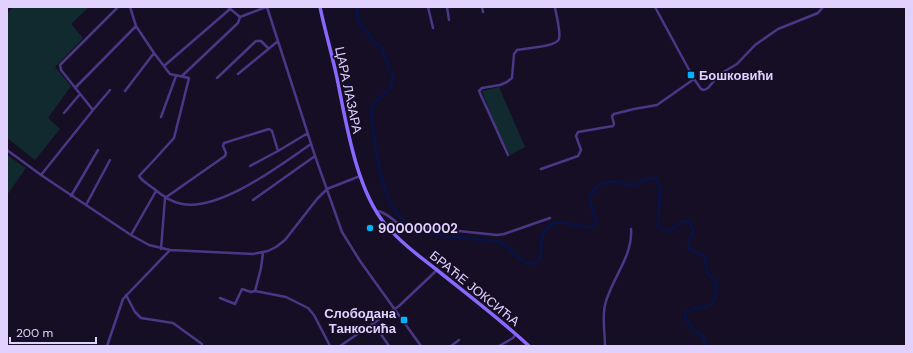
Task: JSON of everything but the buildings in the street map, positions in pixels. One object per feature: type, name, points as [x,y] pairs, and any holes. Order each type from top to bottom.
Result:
[{"type":"main road","name":"ЦАРА ЛАЗАРА","points":[[320,7],[334,64],[349,140],[360,176],[376,211]]},
{"type":"main road","name":"БРАЋЕ ЈОКСИЋА","points":[[376,211],[395,236],[516,334],[528,346]]},
{"type":"street","points":[[93,110],[61,70],[60,65],[118,7]]},
{"type":"street","points":[[130,7],[136,26],[170,74],[188,77],[189,79],[174,137],[139,176],[165,198],[184,204],[203,204],[214,202],[263,176],[311,144]]},
{"type":"street","points":[[240,17],[266,7],[315,156],[345,238],[421,346]]},
{"type":"street","points":[[428,7],[433,28]]},
{"type":"street","points":[[447,7],[450,20]]},
{"type":"street","points":[[482,7],[483,12]]},
{"type":"street","points":[[508,155],[479,91],[482,88],[507,82],[512,78],[514,54],[517,50],[551,45],[558,41],[559,31],[555,7]]},
{"type":"street","points":[[655,7],[694,79],[703,90],[707,89],[718,76],[737,64],[755,45],[778,29],[818,13],[823,7]]},
{"type":"street","points":[[164,66],[229,8],[240,17]]},
{"type":"street","points":[[182,76],[238,24],[240,17]]},
{"type":"street","points":[[75,88],[83,78],[136,26]]},
{"type":"street","points":[[217,78],[256,41],[261,41],[268,48]]},
{"type":"street","points":[[238,74],[278,41]]},
{"type":"street","points":[[125,91],[154,53]]},
{"type":"street","points":[[161,118],[176,76]]},
{"type":"street","points":[[541,169],[578,156],[581,149],[576,136],[578,132],[613,126],[612,116],[614,114],[634,109],[657,106],[694,79]]},
{"type":"street","points":[[41,176],[110,90]]},
{"type":"street","points":[[64,113],[80,94]]},
{"type":"street","points":[[165,198],[225,156],[226,153],[223,145],[225,142],[269,129],[272,131],[278,151]]},
{"type":"street","points":[[250,166],[308,133]]},
{"type":"street","points":[[7,150],[41,176],[131,235],[149,245],[170,250],[236,254],[263,253],[286,240],[317,199],[327,189],[360,176]]},
{"type":"street","points":[[71,196],[98,150]]},
{"type":"street","points":[[253,200],[315,156]]},
{"type":"street","points":[[86,205],[110,160]]},
{"type":"street","points":[[131,235],[156,191]]},
{"type":"street","points":[[161,249],[165,198]]},
{"type":"street","points":[[376,211],[382,212],[406,230],[412,232],[420,227],[474,232],[497,236],[550,218]]},
{"type":"street","points":[[605,346],[605,306],[625,260],[629,247],[631,229]]},
{"type":"street","points":[[107,346],[122,302],[126,295],[170,250]]},
{"type":"street","points":[[255,291],[263,253]]},
{"type":"street","points":[[340,346],[395,309],[438,270]]},
{"type":"street","points":[[220,298],[235,304],[242,289],[251,292],[255,291],[286,297],[308,308],[314,315],[330,346]]},
{"type":"street","points":[[126,295],[135,312],[141,318],[173,323],[202,344]]},
{"type":"street","points":[[374,324],[389,346]]},
{"type":"street","points":[[499,346],[513,338],[516,334]]},
{"type":"street","points":[[451,346],[459,340]]},
{"type":"green space","points":[[12,7],[89,7],[71,24],[83,38],[55,67],[71,86],[48,118],[60,129],[35,160],[7,138],[7,14]]},
{"type":"green space","points":[[499,87],[525,147],[510,155],[493,121],[482,91]]},
{"type":"green space","points":[[7,155],[26,168],[7,195]]},
{"type":"waterway","points":[[357,7],[358,21],[372,39],[381,47],[393,78],[390,88],[376,101],[371,111],[377,159],[381,177],[393,208],[403,220],[415,228]]},
{"type":"waterway","points":[[419,230],[441,236],[497,241],[506,246],[522,260],[533,264],[540,259],[543,235],[549,226],[563,222],[584,227],[594,225],[596,218],[591,207],[590,198],[597,187],[604,183],[616,181],[636,185],[647,179],[653,178],[657,180],[660,189],[658,224],[660,228],[667,231],[673,229],[685,220],[689,222],[693,230],[688,246],[705,257],[707,273],[715,281],[716,287],[713,303],[706,307],[689,310],[686,314],[687,321],[703,337],[706,346]]},
{"type":"place","name":"Бошковићи","points":[[691,75]]},
{"type":"place","name":"900000002","points":[[370,228]]},
{"type":"place","name":"Слободана Танкосића","points":[[404,320]]}]
